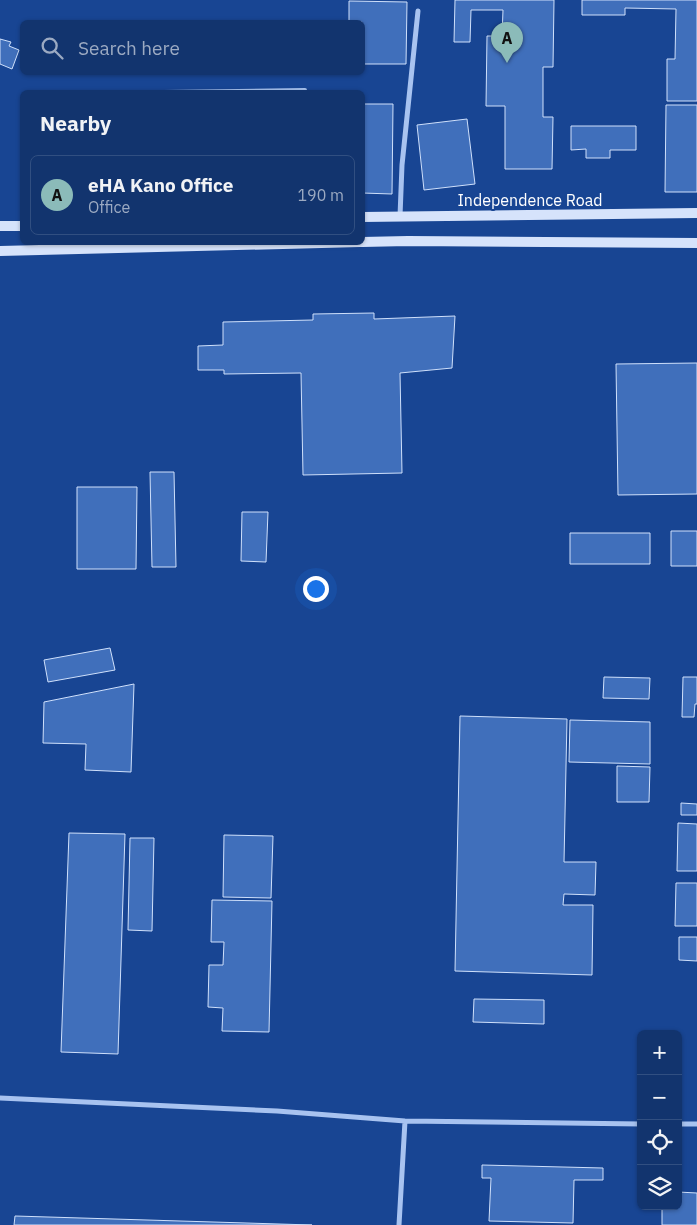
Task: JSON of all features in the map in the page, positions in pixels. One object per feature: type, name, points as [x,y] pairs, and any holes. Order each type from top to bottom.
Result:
[{"type":"main road","name":"Independence Road","points":[[365,216],[697,213]]},
{"type":"main road","points":[[0,226],[20,226]]},
{"type":"main road","points":[[365,242],[697,243]]},
{"type":"main road","points":[[0,251],[241,245]]},
{"type":"street","points":[[400,216],[402,165],[418,10]]},
{"type":"street","points":[[0,1098],[277,1111],[405,1121],[637,1124]]},
{"type":"street","points":[[399,1225],[405,1121]]},
{"type":"street","points":[[682,1124],[697,1124]]},
{"type":"building","points":[[455,0],[554,0],[553,67],[543,67],[543,117],[553,117],[552,169],[505,169],[505,106],[486,106],[487,36],[502,36],[503,10],[471,10],[470,42],[454,42]]},
{"type":"building","points":[[582,0],[697,0],[697,101],[667,101],[667,59],[675,59],[676,9],[625,8],[625,15],[582,15]]},
{"type":"building","points":[[349,1],[407,2],[406,64],[365,64],[365,20],[349,20]]},
{"type":"building","points":[[0,39],[11,42],[9,46],[19,50],[12,69],[0,64]]},
{"type":"building","points":[[365,104],[393,104],[392,194],[365,193]]},
{"type":"building","points":[[666,105],[697,105],[697,192],[665,192]]},
{"type":"building","points":[[467,119],[475,184],[424,190],[417,125]]},
{"type":"building","points":[[571,126],[636,126],[636,150],[610,150],[610,158],[586,158],[586,149],[571,150]]},
{"type":"building","points":[[374,313],[374,319],[455,316],[452,368],[400,373],[402,473],[303,475],[301,373],[224,374],[224,370],[198,370],[198,346],[223,345],[223,322],[313,320],[313,314]]},
{"type":"building","points":[[697,363],[697,494],[618,495],[616,364]]},
{"type":"building","points":[[150,472],[174,472],[176,567],[152,567]]},
{"type":"building","points":[[77,487],[137,487],[136,569],[77,569]]},
{"type":"building","points":[[242,512],[268,512],[266,562],[241,561]]},
{"type":"building","points":[[671,531],[697,531],[697,566],[671,566]]},
{"type":"building","points":[[570,533],[650,533],[650,564],[570,564]]},
{"type":"building","points":[[110,648],[115,670],[48,682],[44,660]]},
{"type":"building","points":[[604,677],[650,678],[649,699],[603,698]]},
{"type":"building","points":[[683,677],[697,677],[697,704],[695,704],[694,717],[682,717]]},
{"type":"building","points":[[134,684],[131,772],[85,770],[86,744],[43,743],[44,702]]},
{"type":"building","points":[[460,716],[567,719],[564,862],[596,862],[595,895],[564,894],[563,905],[593,905],[592,975],[455,971]]},
{"type":"building","points":[[570,720],[650,722],[650,764],[569,762]]},
{"type":"building","points":[[617,766],[650,767],[649,802],[617,802]]},
{"type":"building","points":[[681,803],[697,804],[697,815],[681,815]]},
{"type":"building","points":[[678,823],[697,824],[697,871],[677,871]]},
{"type":"building","points":[[69,833],[125,834],[118,1054],[61,1052]]},
{"type":"building","points":[[224,835],[273,836],[271,898],[223,897]]},
{"type":"building","points":[[130,838],[154,838],[152,931],[128,930]]},
{"type":"building","points":[[676,883],[697,883],[697,926],[675,926]]},
{"type":"building","points":[[212,900],[272,901],[269,1032],[222,1031],[223,1008],[208,1007],[209,965],[223,965],[224,942],[211,942]]},
{"type":"building","points":[[679,937],[697,937],[697,961],[679,960]]},
{"type":"building","points":[[474,999],[544,1000],[544,1024],[473,1022]]},
{"type":"building","points":[[482,1165],[603,1168],[603,1180],[574,1180],[573,1223],[489,1221],[491,1178],[482,1178]]},
{"type":"building","points":[[682,1192],[697,1193],[697,1225],[662,1225],[662,1210],[682,1210]]},
{"type":"building","points":[[15,1216],[312,1225],[14,1225]]},
{"type":"place","name":"eHA Kano Office","points":[[507,63]]}]
